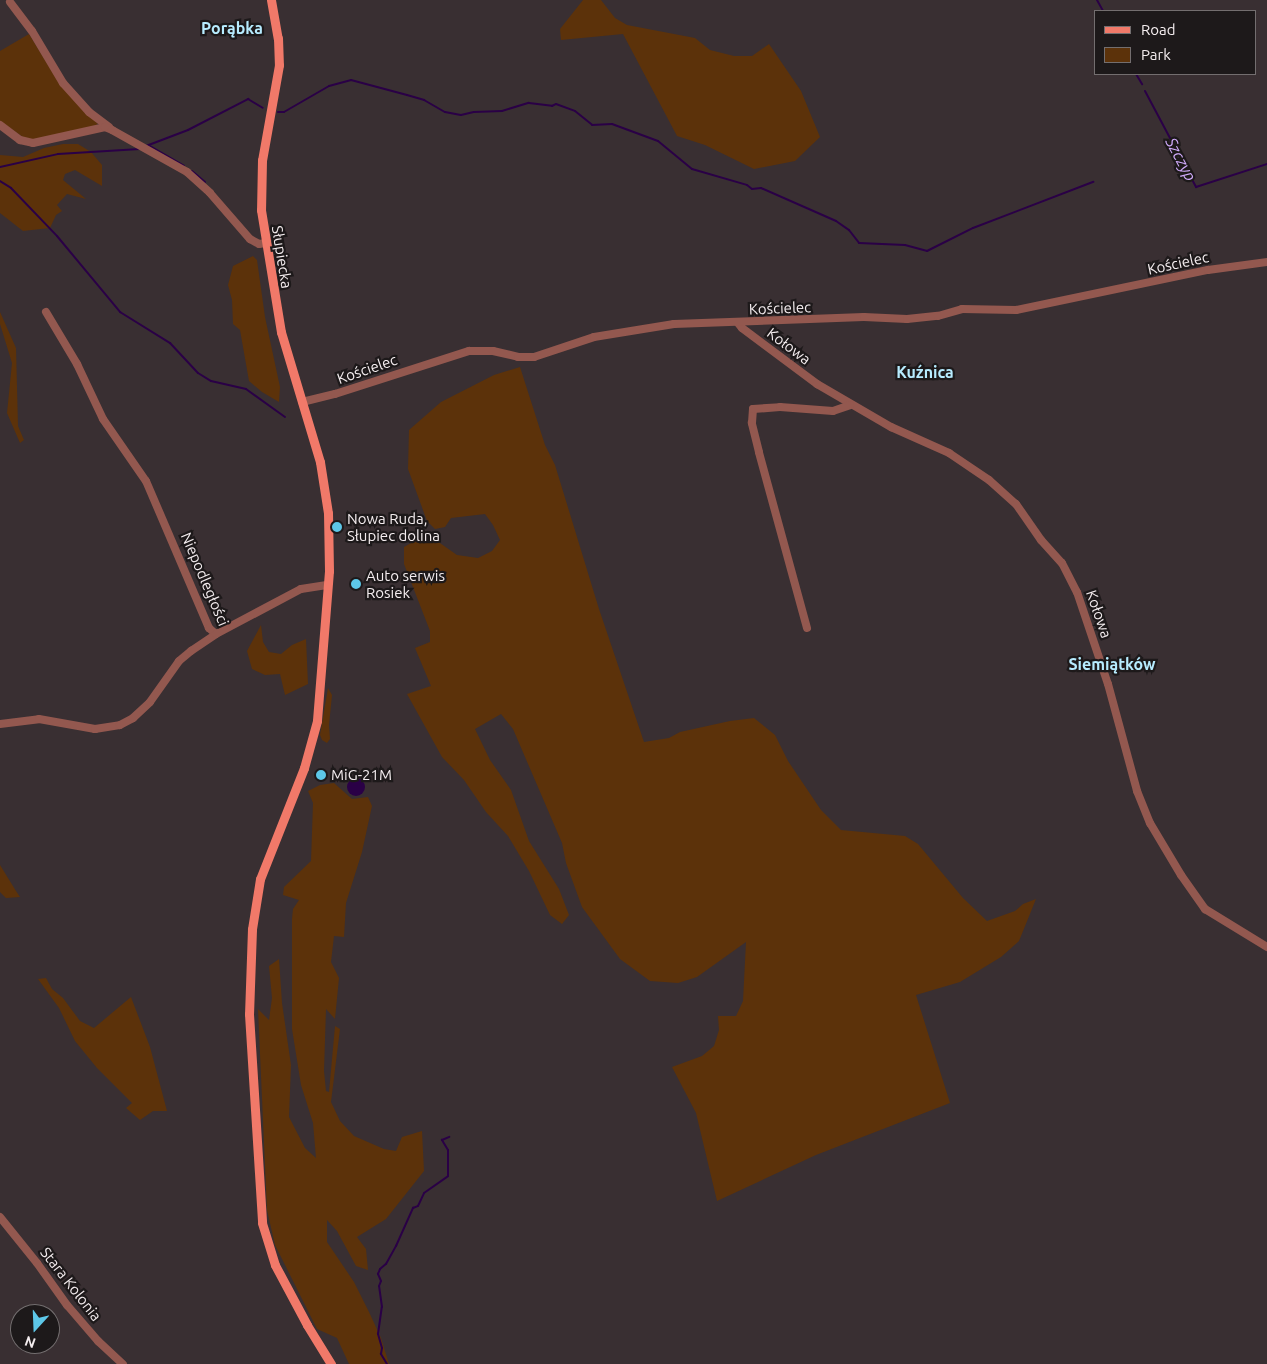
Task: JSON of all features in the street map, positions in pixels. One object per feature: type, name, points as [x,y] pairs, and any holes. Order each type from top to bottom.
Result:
[{"type":"main road","name":"Słupiecka","points":[[271,0],[278,38],[279,66],[260,179],[266,243],[281,332],[320,462],[328,513],[330,547],[317,722],[304,768],[260,879],[252,929],[249,1014],[262,1223],[275,1265],[303,1318],[331,1364]]},
{"type":"street","points":[[10,2],[32,31],[63,83],[89,112],[112,130]]},
{"type":"street","points":[[0,125],[20,140],[33,143],[96,128],[105,127],[112,130],[187,172],[204,187],[250,239],[259,244],[266,243]]},
{"type":"street","name":"Kościelec","points":[[302,402],[334,394],[469,351],[493,351],[518,357],[534,357],[594,337],[620,331],[674,324],[864,317],[915,319],[938,316],[962,309],[1016,310],[1208,270],[1267,262]]},
{"type":"street","name":"Niepodległości","points":[[0,724],[39,719],[94,729],[120,725],[133,718],[150,702],[179,661],[216,634],[209,628],[146,481],[103,419],[77,364],[46,312]]},
{"type":"street","name":"Kołowa","points":[[738,323],[742,328],[817,384],[850,405],[891,427],[949,453],[990,480],[1011,498],[1041,540],[1062,563],[1077,592],[1104,671],[1131,772],[1150,823],[1180,875],[1206,909],[1267,948]]},
{"type":"street","points":[[807,628],[759,452],[752,423],[753,409],[780,407],[833,411],[850,405]]},
{"type":"street","points":[[216,634],[301,589],[327,585]]},
{"type":"street","name":"Stara Kolonia","points":[[0,1216],[37,1262],[67,1305],[98,1341],[123,1364]]},
{"type":"green space","points":[[583,0],[601,0],[615,18],[627,25],[695,38],[710,50],[734,56],[752,56],[769,44],[801,91],[820,137],[795,161],[754,169],[705,145],[677,136],[623,34],[561,40],[560,29]]},
{"type":"green space","points":[[29,34],[61,86],[98,124],[86,129],[32,140],[23,137],[0,121],[0,51]]},
{"type":"green space","points":[[63,144],[78,144],[91,152],[102,165],[102,186],[75,170],[65,174],[63,180],[86,199],[67,194],[57,205],[62,211],[56,215],[50,228],[23,231],[0,213],[0,155],[23,157],[44,148]]},
{"type":"green space","points":[[253,256],[257,260],[265,317],[280,387],[279,402],[262,392],[249,381],[240,330],[233,324],[232,300],[228,285],[233,266]]},
{"type":"green space","points":[[0,312],[16,348],[18,426],[24,440],[20,443],[7,413],[12,363],[0,324]]},
{"type":"green space","points":[[520,367],[545,445],[555,465],[599,609],[644,742],[669,738],[680,732],[730,721],[754,718],[775,735],[788,761],[821,810],[841,830],[905,836],[918,844],[963,898],[987,921],[1015,911],[1023,904],[1036,899],[1019,941],[1001,957],[960,982],[916,995],[950,1103],[816,1155],[717,1201],[696,1113],[672,1067],[702,1056],[714,1046],[719,1030],[718,1016],[736,1016],[743,1001],[746,942],[697,977],[678,983],[650,981],[620,959],[582,907],[566,863],[562,843],[513,729],[501,714],[475,729],[490,760],[511,790],[529,841],[559,889],[569,915],[562,924],[550,915],[529,871],[508,836],[486,812],[464,780],[442,757],[407,694],[431,686],[415,648],[430,642],[430,631],[404,564],[404,547],[427,534],[457,555],[478,558],[492,551],[500,540],[485,514],[451,518],[445,527],[435,529],[427,521],[408,469],[409,430],[441,402],[494,375]]},
{"type":"green space","points":[[261,625],[263,642],[269,652],[281,654],[292,645],[306,639],[308,684],[285,695],[280,674],[265,675],[252,669],[247,651]]},
{"type":"green space","points":[[328,688],[332,695],[329,725],[330,739],[327,743],[322,740],[320,735]]},
{"type":"green space","points":[[334,783],[352,799],[368,797],[372,806],[362,852],[346,903],[344,937],[334,936],[331,962],[339,978],[335,1019],[326,1009],[324,1071],[326,1091],[329,1092],[335,1026],[340,1029],[331,1102],[340,1121],[354,1136],[384,1149],[396,1151],[402,1137],[422,1131],[424,1171],[386,1219],[357,1237],[366,1249],[368,1270],[356,1266],[337,1231],[327,1220],[327,1242],[354,1282],[381,1338],[389,1364],[349,1364],[337,1338],[317,1329],[275,1245],[267,1210],[258,1009],[269,1020],[272,998],[269,966],[279,959],[282,1003],[291,1065],[289,1117],[305,1148],[316,1158],[313,1123],[301,1085],[292,1029],[292,919],[293,909],[299,900],[283,895],[284,887],[311,861],[313,803],[308,791],[320,785]]},
{"type":"green space","points":[[0,865],[20,897],[6,898],[0,892]]},
{"type":"green space","points":[[46,978],[52,989],[63,998],[80,1021],[94,1028],[131,997],[150,1047],[167,1111],[153,1111],[140,1120],[126,1108],[132,1103],[97,1068],[75,1041],[59,1008],[38,979]]},
{"type":"shaded area","points":[[356,778],[362,781],[365,787],[362,793],[356,796],[350,793],[347,787],[350,781]]},
{"type":"waterway","name":"Szczyp","points":[[1097,0],[1102,10]]},
{"type":"waterway","name":"Szczyp","points":[[1137,75],[1142,84]]},
{"type":"waterway","points":[[278,112],[284,112],[329,86],[351,80],[424,100],[445,112],[461,115],[474,112],[502,111],[529,103],[552,106],[556,104],[575,111],[592,125],[612,124],[658,141],[692,169],[747,185],[752,189],[761,188],[836,221],[849,230],[859,243],[905,245],[927,251],[973,228],[1093,182]]},
{"type":"waterway","name":"Szczyp","points":[[1145,91],[1196,187],[1267,164]]},
{"type":"waterway","points":[[146,146],[188,130],[248,99],[263,108]]},
{"type":"waterway","points":[[150,146],[184,166]]},
{"type":"waterway","points":[[0,167],[58,154],[140,149]]},
{"type":"waterway","points":[[192,171],[205,182]]},
{"type":"waterway","points":[[0,181],[11,188],[57,236],[120,312],[170,343],[198,373],[211,381],[246,389],[285,417]]},
{"type":"waterway","points":[[387,1364],[381,1354],[382,1348],[378,1334],[382,1307],[379,1286],[381,1281],[378,1274],[396,1246],[413,1208],[418,1206],[424,1193],[448,1176],[448,1150],[442,1140],[449,1137]]},
{"type":"place","name":"Nowa Ruda, Słupiec dolina","points":[[337,527]]},
{"type":"place","name":"Auto serwis Rosiek","points":[[356,584]]},
{"type":"place","name":"MiG-21M","points":[[321,775]]},
{"type":"district","name":"Porąbka","points":[[232,28]]},
{"type":"district","name":"Kuźnica","points":[[925,372]]},
{"type":"district","name":"Siemiątków","points":[[1112,664]]}]
